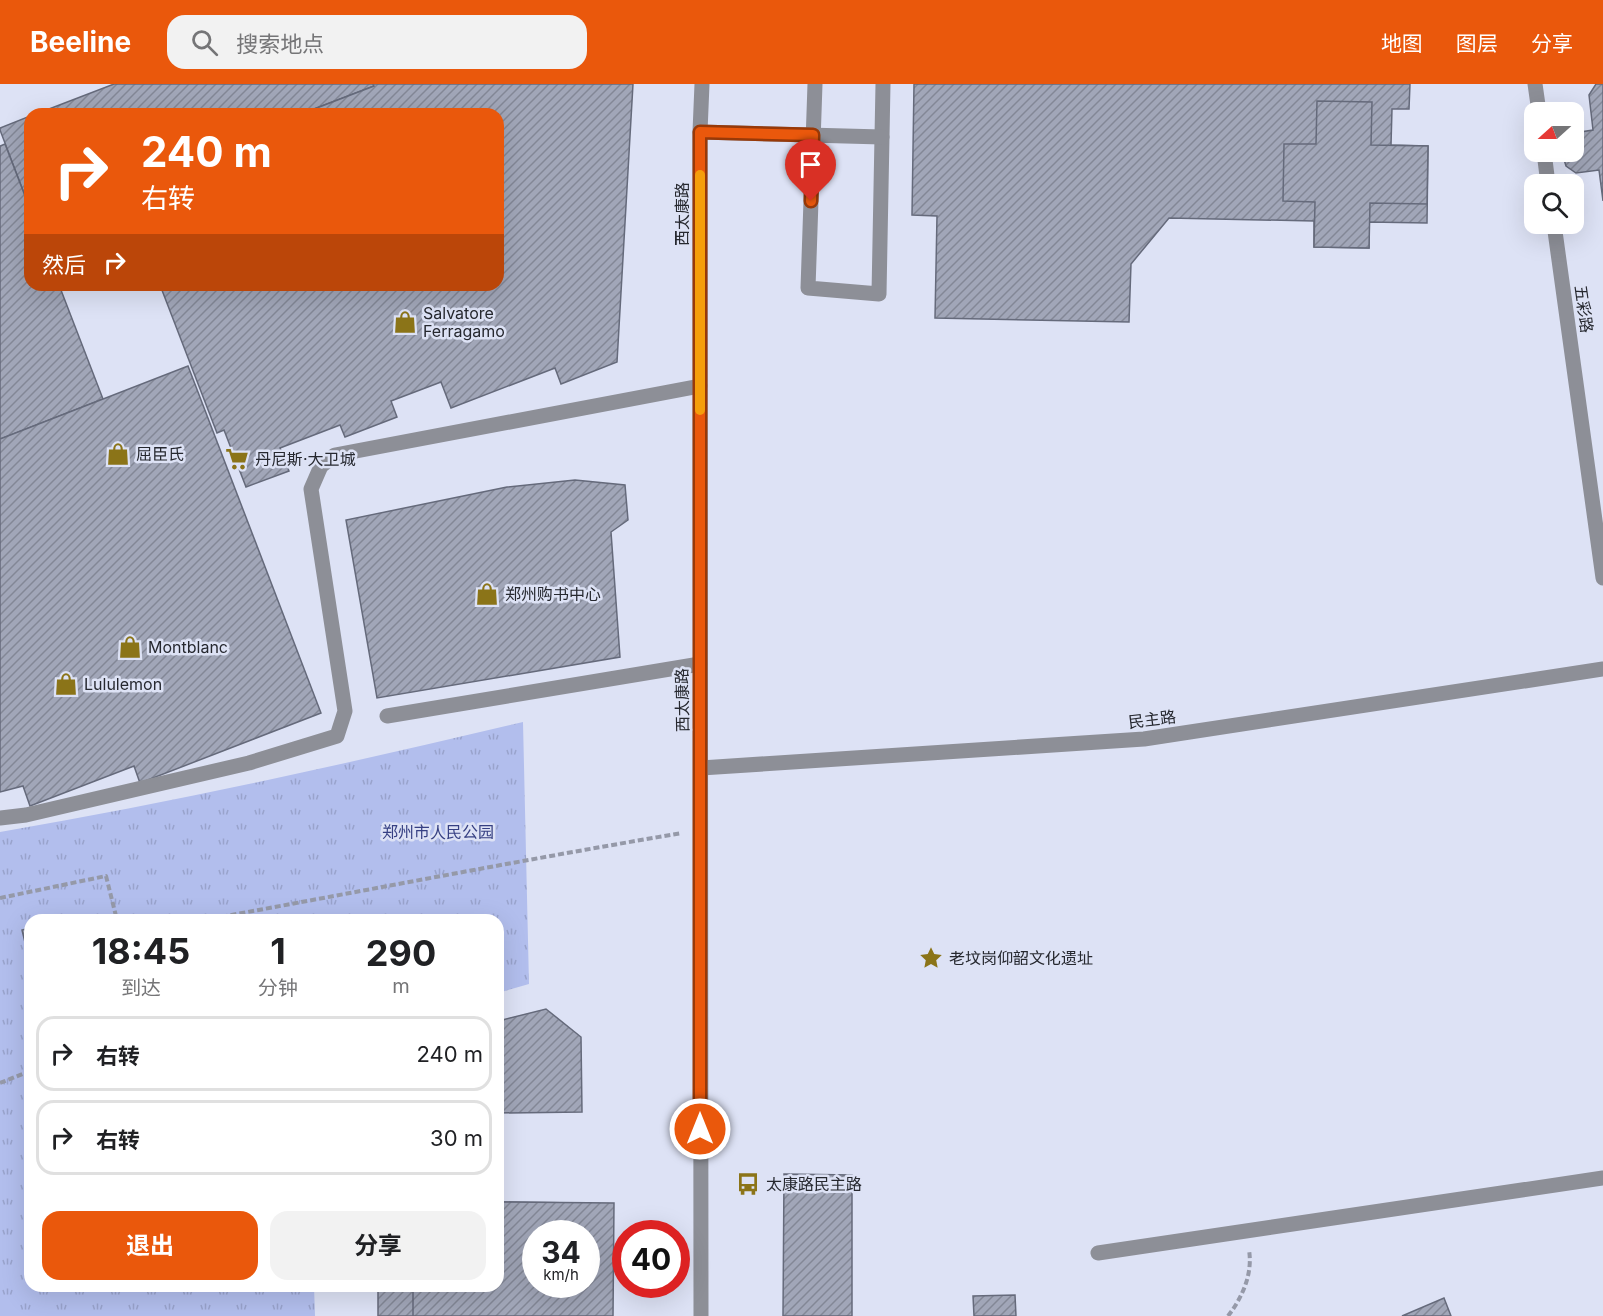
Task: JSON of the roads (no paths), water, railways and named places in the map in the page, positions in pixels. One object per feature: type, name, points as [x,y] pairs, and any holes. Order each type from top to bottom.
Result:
[{"type":"street","name":"西太康路","points":[[701,1316],[700,132],[702,84]]},
{"type":"street","points":[[815,84],[808,288],[879,294],[883,84]]},
{"type":"street","points":[[1534,84],[1537,102]]},
{"type":"street","points":[[700,132],[882,137]]},
{"type":"street","name":"五彩路","points":[[1555,234],[1603,578]]},
{"type":"street","points":[[0,818],[26,815],[237,765],[338,736],[345,711],[311,489],[321,466],[335,455],[700,386]]},
{"type":"street","points":[[387,716],[700,664]]},
{"type":"street","name":"民主路","points":[[701,768],[1144,739],[1603,669]]},
{"type":"street","points":[[1098,1253],[1603,1179]]},
{"type":"place","name":"Salvatore Ferragamo","points":[[405,322]]},
{"type":"place","name":"屈臣氏","points":[[118,454]]},
{"type":"place","name":"丹尼斯·大卫城","points":[[237,459]]},
{"type":"place","name":"郑州购书中心","points":[[487,594]]},
{"type":"place","name":"Montblanc","points":[[130,647]]},
{"type":"place","name":"Lululemon","points":[[66,684]]},
{"type":"place","name":"老坟岗仰韶文化遗址","points":[[931,958]]},
{"type":"place","name":"太康路民主路","points":[[748,1184]]},
{"type":"park label","name":"郑州市人民公园","points":[[438,832]]}]
